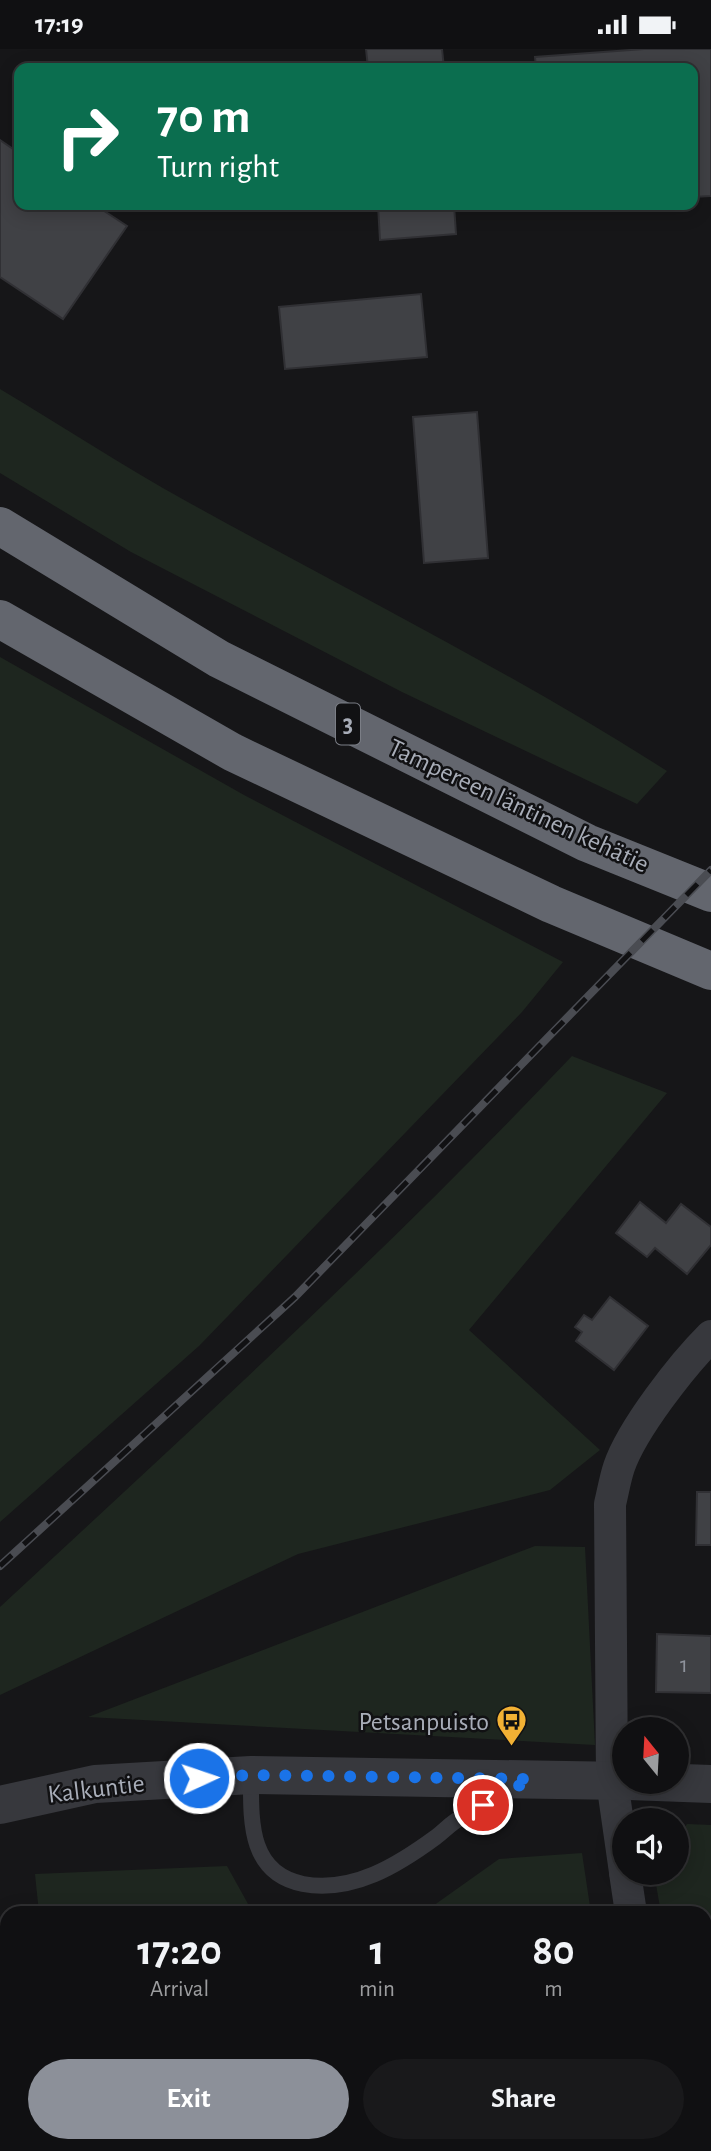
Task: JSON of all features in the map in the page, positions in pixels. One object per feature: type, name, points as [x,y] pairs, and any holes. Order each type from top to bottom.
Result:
[{"type":"highway","name":"Tampereen läntinen kehätie","points":[[0,527],[219,659],[587,843],[711,893]]},
{"type":"highway","points":[[0,619],[232,752],[551,904],[711,971]]},
{"type":"street","points":[[619,1717],[610,1504],[619,1466],[637,1431],[696,1351],[711,1336]]},
{"type":"street","name":"Kalkuntie","points":[[0,1805],[95,1784],[251,1775],[612,1781]]},
{"type":"street","name":"Kalkuntie","points":[[690,1783],[711,1784]]},
{"type":"street","points":[[627,1885],[630,1906]]},
{"type":"lane","points":[[251,1775],[254,1839],[265,1860],[287,1881],[329,1887],[363,1879],[385,1869],[435,1838],[460,1818],[531,1779]]},
{"type":"shaded area","points":[[0,389],[162,488],[489,666],[667,771],[637,804],[402,692],[131,552],[0,473]]},
{"type":"shaded area","points":[[0,657],[244,795],[563,962],[522,1012],[199,1346],[0,1522]]},
{"type":"shaded area","points":[[572,1056],[667,1093],[469,1330],[600,1450],[550,1490],[298,1554],[0,1695],[0,1607],[362,1268]]},
{"type":"shaded area","points":[[535,1546],[585,1547],[595,1745],[88,1717]]},
{"type":"shaded area","points":[[689,1824],[711,1825],[711,1906],[660,1906],[656,1885],[689,1885]]},
{"type":"shaded area","points":[[582,1853],[590,1906],[433,1906],[499,1859]]},
{"type":"shaded area","points":[[227,1866],[249,1906],[38,1906],[35,1874]]},
{"type":"building","points":[[366,49],[442,49],[443,63],[367,63]]},
{"type":"building","points":[[644,49],[711,49],[711,196],[698,197],[698,63],[536,63],[535,57]]},
{"type":"building","points":[[0,140],[14,150],[14,210],[103,210],[127,226],[63,319],[0,277]]},
{"type":"building","points":[[378,210],[454,210],[456,234],[380,240]]},
{"type":"building","points":[[421,294],[427,357],[285,369],[279,307]]},
{"type":"building","points":[[477,412],[488,558],[424,563],[413,417]]},
{"type":"building","points":[[640,1202],[666,1223],[681,1204],[711,1227],[711,1245],[687,1274],[655,1248],[647,1257],[616,1233]]},
{"type":"building","points":[[610,1297],[648,1326],[614,1370],[576,1341],[582,1332],[575,1327],[584,1315],[592,1320]]},
{"type":"building","points":[[697,1492],[711,1492],[711,1545],[696,1545]]},
{"type":"building","points":[[657,1634],[711,1636],[711,1693],[656,1692]]},
{"type":"railway","points":[[0,1566],[295,1297],[711,870]]},
{"type":"place","name":"Petsanpuisto","points":[[512,1748]]},
{"type":"route","points":[[199,1778],[251,1775],[531,1779],[483,1805]]}]
